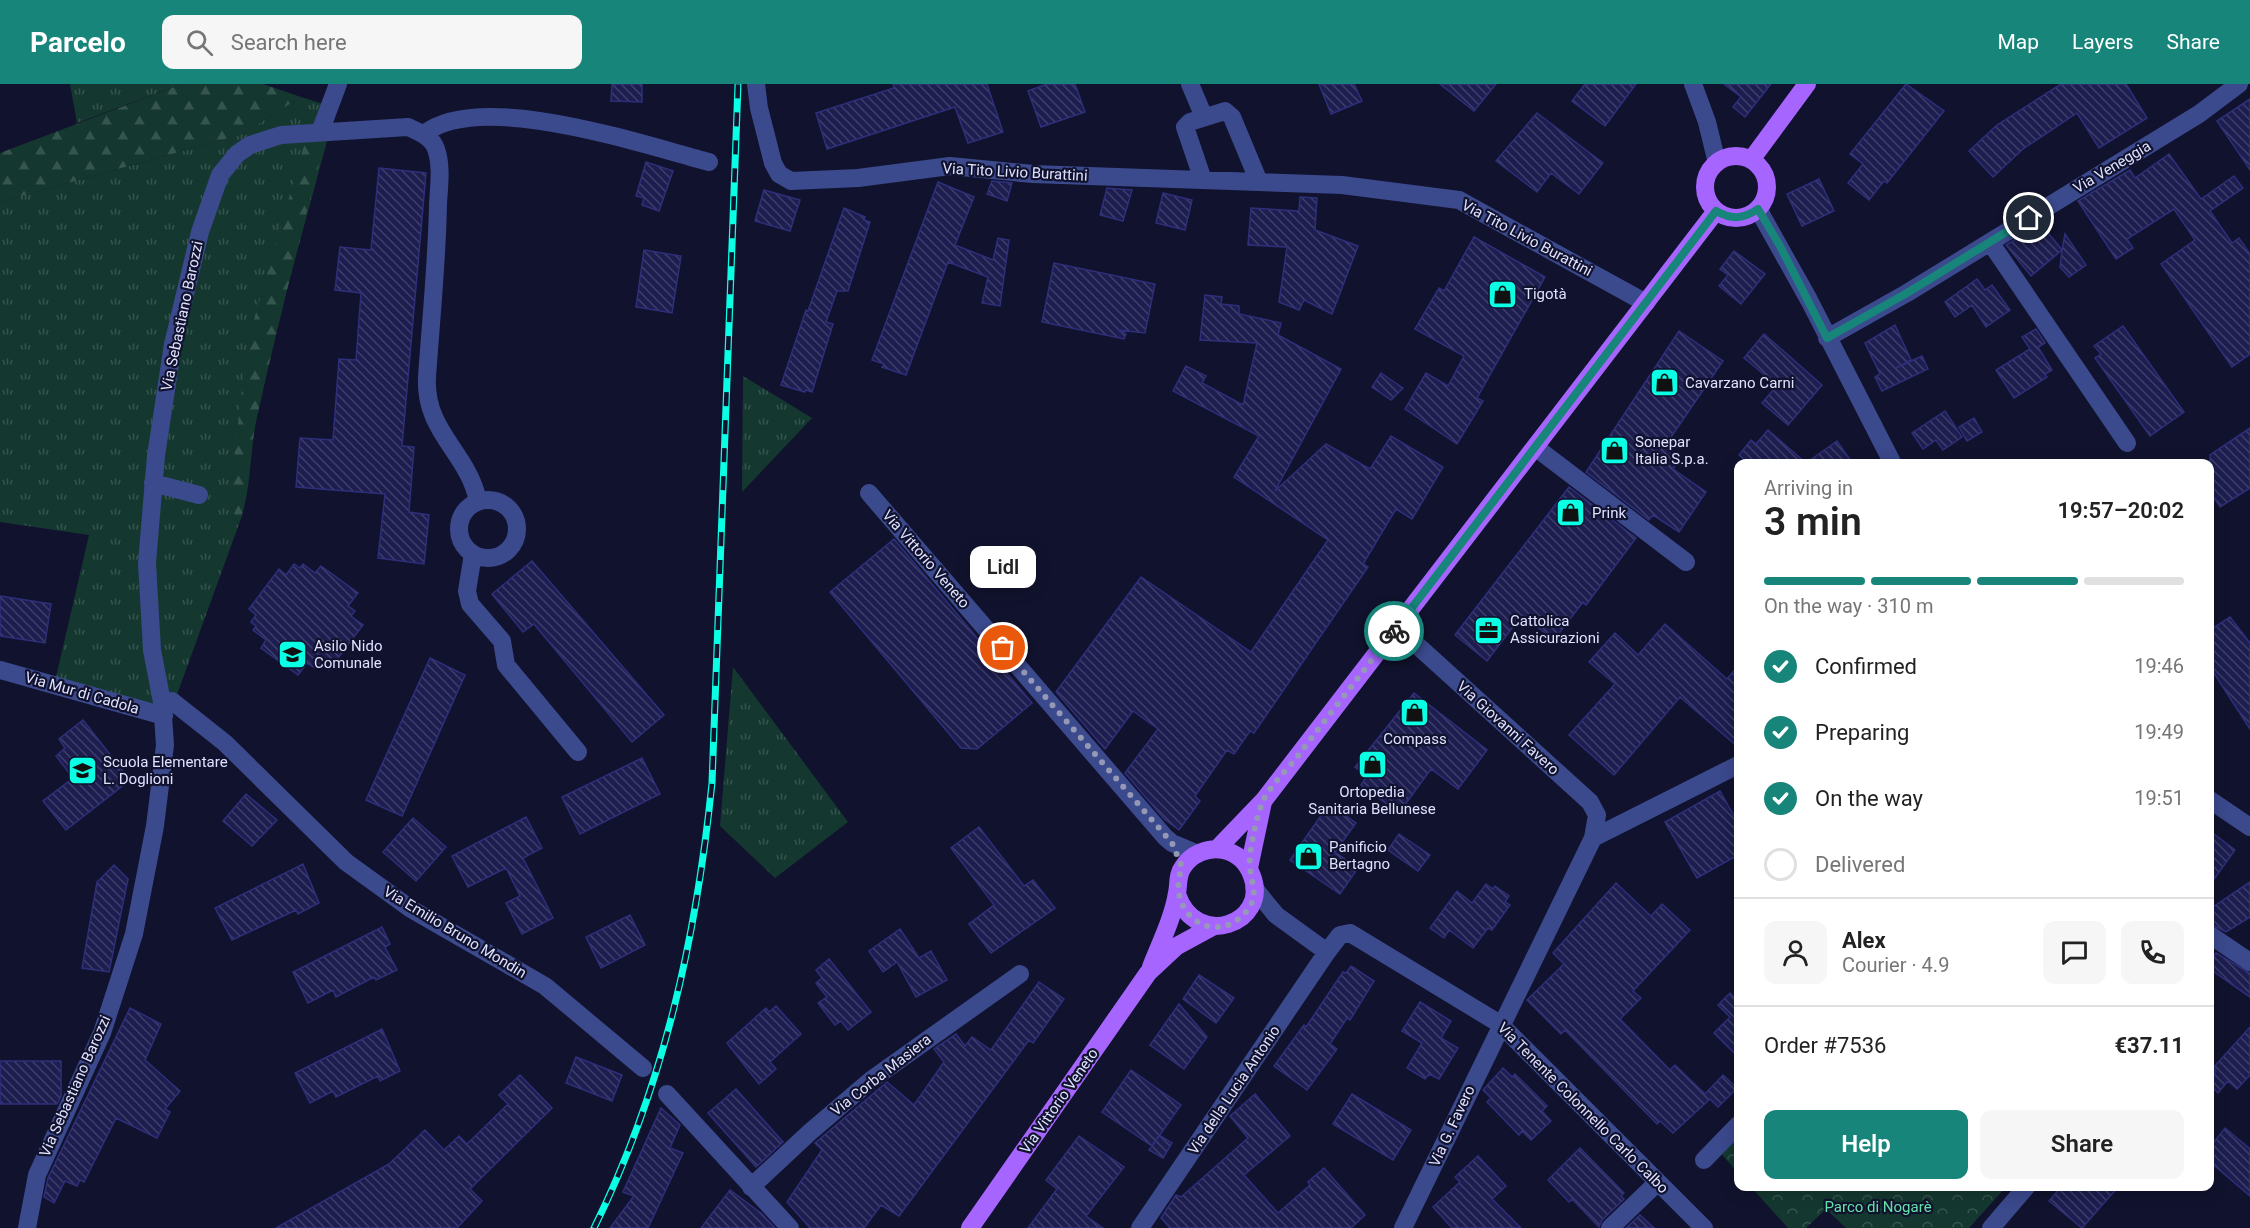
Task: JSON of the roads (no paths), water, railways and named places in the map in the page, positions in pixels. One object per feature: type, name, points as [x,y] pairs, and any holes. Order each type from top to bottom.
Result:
[{"type":"main road","points":[[1751,160],[1807,84]]},
{"type":"main road","points":[[1739,157],[1751,160],[1764,174],[1767,183],[1764,201],[1758,209],[1737,218],[1726,217],[1716,211],[1708,200],[1705,186],[1708,173],[1717,163],[1728,158],[1739,157]]},
{"type":"main road","points":[[1217,849],[1264,800],[1716,211]]},
{"type":"main road","points":[[1245,914],[1252,903],[1254,888],[1250,868],[1264,800]]},
{"type":"main road","points":[[1182,867],[1198,854],[1217,849],[1230,852],[1242,859],[1250,868]]},
{"type":"main road","name":"Via Vittorio Veneto","points":[[1148,974],[1177,894],[1182,867]]},
{"type":"main road","points":[[1177,894],[1181,906],[1190,917],[1212,927]]},
{"type":"main road","name":"Via Vittorio Veneto","points":[[970,1228],[1148,974],[1177,946],[1212,927],[1236,921],[1245,914]]},
{"type":"street","points":[[338,84],[320,132],[408,128],[424,134],[436,148],[439,167],[428,405],[439,429],[470,476],[478,501]]},
{"type":"street","name":"Via Tito Livio Burattini","points":[[756,84],[759,108],[774,163],[779,174],[791,181],[858,178],[950,166],[1033,174],[1342,185],[1459,200],[1646,303]]},
{"type":"street","points":[[1190,84],[1204,117]]},
{"type":"street","points":[[1693,84],[1707,122],[1717,163]]},
{"type":"street","name":"Via Veneggia","points":[[1827,338],[1907,293],[2199,114],[2239,84]]},
{"type":"street","points":[[1203,180],[1184,129],[1188,123],[1221,111],[1230,114],[1259,182]]},
{"type":"street","points":[[424,134],[434,126],[453,119],[534,120],[709,162]]},
{"type":"street","name":"Via Sebastiano Barozzi","points":[[27,1228],[37,1175],[102,1033],[134,934],[155,826],[165,745],[163,709],[152,650],[148,604],[147,563],[153,483],[171,355],[200,232],[220,175],[237,154],[257,142],[281,135],[320,132]]},
{"type":"street","points":[[1758,209],[1782,249],[1890,459]]},
{"type":"street","points":[[1990,242],[2127,443]]},
{"type":"street","points":[[1535,447],[1686,562]]},
{"type":"street","points":[[153,483],[199,495]]},
{"type":"street","name":"Via Vittorio Veneto","points":[[869,493],[1172,843]]},
{"type":"street","points":[[478,501],[498,502],[506,506],[516,523],[517,532],[509,550],[501,555],[482,558],[473,554],[466,548],[459,531],[464,513],[478,501]]},
{"type":"street","points":[[473,554],[467,584],[470,604],[502,641],[506,665],[578,752]]},
{"type":"street","name":"Via Giovanni Favero","points":[[1397,627],[1595,807],[1597,824],[1593,838],[1500,1024]]},
{"type":"street","name":"Via Mur di Cadola","points":[[0,670],[163,709]]},
{"type":"street","name":"Via Emilio Bruno Mondin","points":[[163,709],[172,701],[225,743],[346,862],[411,909],[545,986],[643,1068]]},
{"type":"street","points":[[1593,838],[1734,767]]},
{"type":"street","points":[[2214,803],[2250,826]]},
{"type":"street","points":[[1172,843],[1198,854]]},
{"type":"street","points":[[1172,843],[1182,867]]},
{"type":"street","points":[[1254,888],[1276,915],[1327,952]]},
{"type":"street","points":[[1245,914],[1276,915]]},
{"type":"street","name":"Via Tenente Colonnello Carlo Calbo","points":[[1327,952],[1340,935],[1350,933],[1500,1024],[1704,1228]]},
{"type":"street","points":[[2214,941],[2250,962]]},
{"type":"street","name":"Via della Lucia Antonio","points":[[1140,1228],[1327,952]]},
{"type":"street","name":"Via Corba Masiera","points":[[751,1187],[871,1080],[1020,974]]},
{"type":"street","name":"Via G. Favero","points":[[1403,1228],[1500,1024]]},
{"type":"street","points":[[667,1094],[790,1228]]},
{"type":"street","points":[[1704,1160],[1734,1129]]},
{"type":"street","points":[[1610,1228],[1658,1182]]},
{"type":"street","points":[[1991,1228],[2023,1191]]},
{"type":"railway","points":[[594,1228],[619,1175],[658,1066],[686,955],[705,841],[712,783],[738,84]]},
{"type":"place","name":"Tigotà","points":[[1503,294]]},
{"type":"place","name":"Cavarzano Carni","points":[[1664,383]]},
{"type":"place","name":"Sonepar Italia S.p.a.","points":[[1614,451]]},
{"type":"place","name":"Prink","points":[[1571,513]]},
{"type":"place","name":"Cattolica Assicurazioni","points":[[1489,630]]},
{"type":"place","name":"Lidl","points":[[1003,648]]},
{"type":"place","name":"Asilo Nido Comunale","points":[[293,655]]},
{"type":"place","name":"Compass","points":[[1415,712]]},
{"type":"place","name":"Ortopedia Sanitaria Bellunese","points":[[1372,765]]},
{"type":"place","name":"Scuola Elementare L. Doglioni","points":[[82,771]]},
{"type":"place","name":"Panificio Bertagno","points":[[1308,856]]},
{"type":"park label","name":"Parco di Nogarè","points":[[1878,1207]]}]
